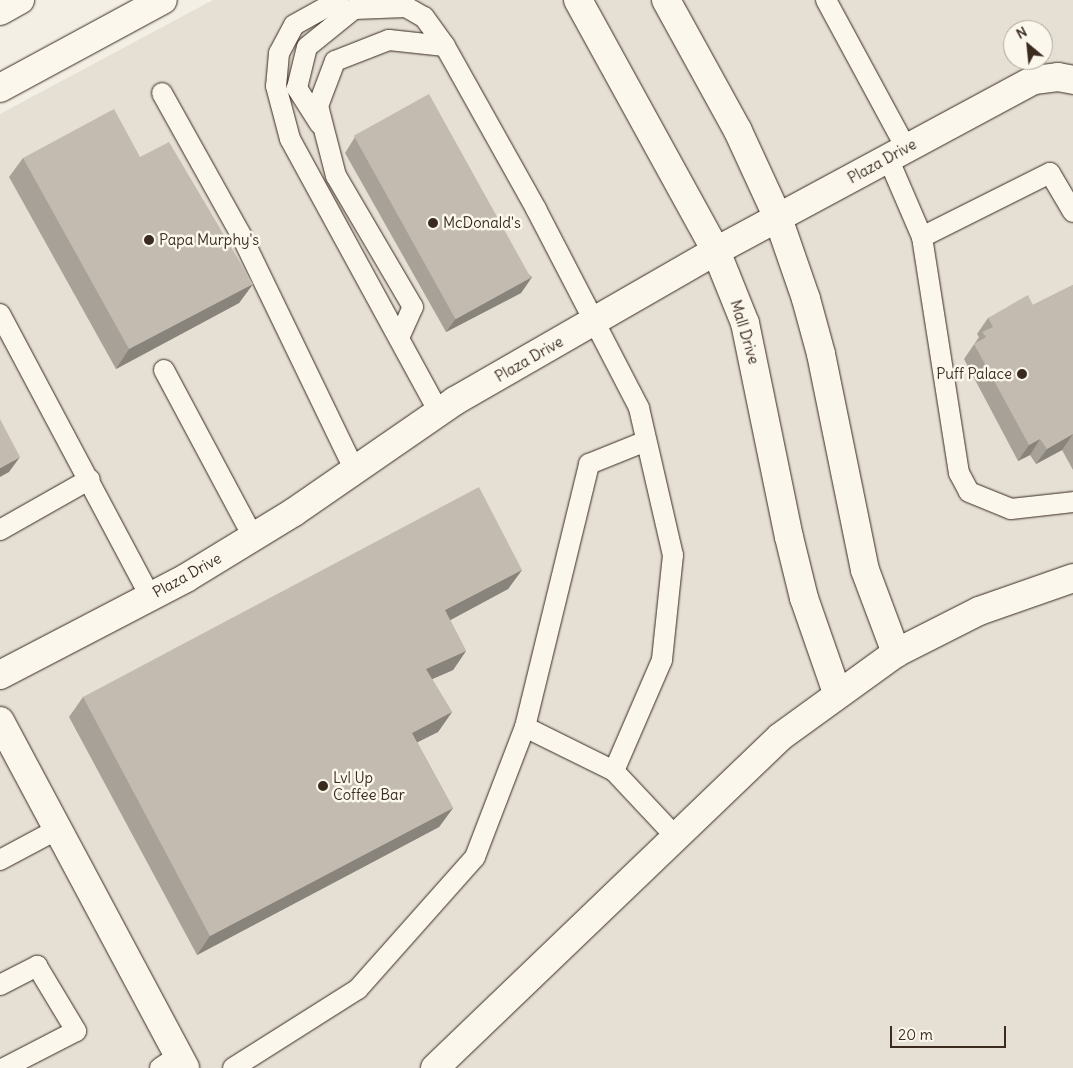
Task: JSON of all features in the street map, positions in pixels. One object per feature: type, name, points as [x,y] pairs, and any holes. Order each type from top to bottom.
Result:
[{"type":"street","points":[[0,11],[20,0]]},
{"type":"street","points":[[0,88],[163,0]]},
{"type":"street","name":"Mall Drive","points":[[578,0],[716,251],[746,324],[789,537],[804,598],[837,693]]},
{"type":"street","points":[[666,0],[738,131],[778,218],[806,299],[821,354],[865,570],[896,653]]},
{"type":"street","name":"Plaza Drive","points":[[0,675],[150,596],[253,537],[439,412],[716,251],[1034,80],[1058,77],[1073,80]]},
{"type":"street","points":[[435,1068],[780,737],[837,693],[896,653],[979,612],[1073,578]]},
{"type":"street","points":[[0,721],[58,829],[174,1064]]},
{"type":"lane","points":[[340,0],[294,24],[279,53],[276,86],[290,139],[439,412]]},
{"type":"lane","points":[[826,0],[897,153],[922,238],[959,473],[969,492],[1010,510],[1073,502]]},
{"type":"lane","points":[[325,132],[297,88],[307,47],[354,9],[400,3],[424,16],[445,46],[639,408],[674,555],[662,660],[614,771]]},
{"type":"lane","points":[[399,338],[414,307],[336,176],[318,106],[335,61],[388,40],[445,46]]},
{"type":"lane","points":[[162,93],[242,237],[354,469]]},
{"type":"lane","points":[[922,238],[1050,173],[1073,212]]},
{"type":"lane","points":[[0,314],[90,479],[150,596]]},
{"type":"lane","points":[[164,370],[253,537]]},
{"type":"lane","points":[[233,1068],[358,989],[475,857],[525,727],[590,464],[646,441]]},
{"type":"lane","points":[[0,530],[90,479]]},
{"type":"lane","points":[[525,727],[614,771],[676,837]]},
{"type":"lane","points":[[0,860],[58,829]]},
{"type":"lane","points":[[0,985],[37,966],[76,1032],[4,1068]]},
{"type":"shaded area","points":[[213,0],[1073,0],[1073,1068],[0,1068],[0,114]]},
{"type":"building","name":"McDonald's","points":[[429,94],[531,278],[456,319],[354,136]]},
{"type":"building","points":[[114,109],[140,157],[169,142],[253,284],[129,349],[23,158]]},
{"type":"building","name":"Puff Palace","points":[[1073,285],[1073,434],[1047,449],[1040,439],[1029,445],[974,344],[986,337],[982,332],[993,327],[988,318],[1028,295],[1033,305]]},
{"type":"building","points":[[0,419],[20,457],[0,468]]},
{"type":"building","points":[[479,487],[522,570],[445,610],[466,651],[426,669],[452,712],[412,733],[453,808],[210,936],[83,697]]},
{"type":"place","name":"McDonald's","points":[[433,223]]},
{"type":"place","name":"Papa Murphy's","points":[[149,240]]},
{"type":"place","name":"Puff Palace","points":[[1022,374]]},
{"type":"place","name":"Lvl Up Coffee Bar","points":[[323,786]]}]
